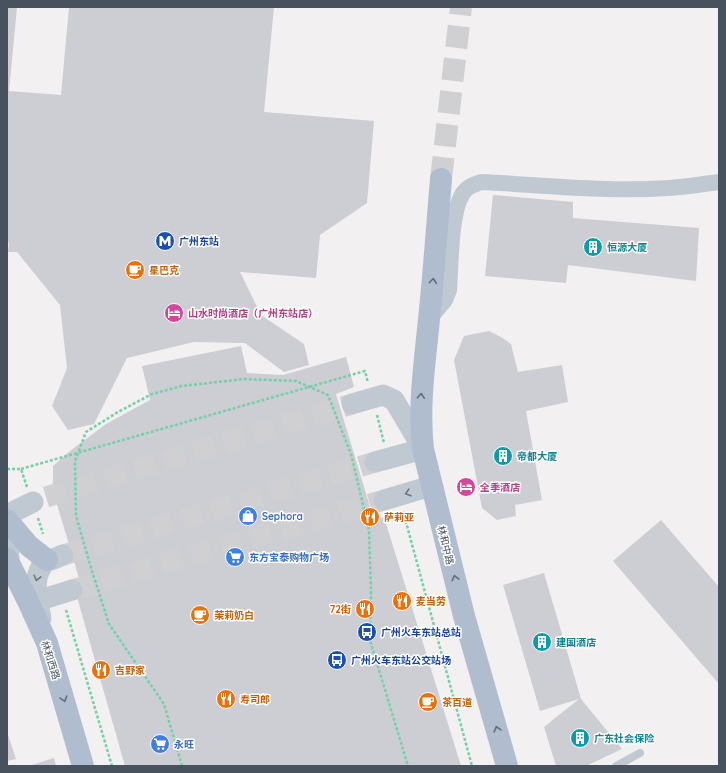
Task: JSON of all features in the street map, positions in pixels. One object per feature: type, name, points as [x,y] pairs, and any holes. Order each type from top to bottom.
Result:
[{"type":"main road","name":"林和中路","points":[[441,179],[421,398],[420,425],[423,449],[431,486],[464,616],[508,766]]},
{"type":"main road","points":[[8,521],[29,546],[55,558]]},
{"type":"main road","name":"林和西路","points":[[8,561],[28,601],[46,643],[83,766]]},
{"type":"street","points":[[429,319],[445,300],[449,290],[455,214],[463,192],[471,185],[482,182],[629,189],[667,188],[719,182]]},
{"type":"street","points":[[352,404],[383,394],[394,400],[404,414],[423,449],[382,461]]},
{"type":"street","points":[[391,498],[431,486]]},
{"type":"street","points":[[7,499],[39,499],[13,512],[8,521],[8,561]]},
{"type":"street","points":[[46,643],[35,590],[37,577],[42,565],[55,558]]},
{"type":"street","points":[[37,600],[72,590]]},
{"type":"lane","points":[[616,766],[640,753]]},
{"type":"path","points":[[21,468],[365,371],[372,398],[382,461]]},
{"type":"path","points":[[182,766],[164,704],[109,624],[76,516],[75,461],[86,432],[118,412],[152,394],[182,386],[244,379],[296,381],[328,395],[351,454],[369,530],[371,591],[370,640],[408,766]]},
{"type":"path","points":[[391,498],[472,766]]},
{"type":"building","name":"广州东站","points":[[7,7],[17,7],[9,91],[61,95],[69,7],[274,7],[264,112],[374,121],[367,203],[320,235],[316,278],[240,272],[261,315],[304,344],[309,365],[284,372],[245,343],[194,342],[127,358],[94,424],[68,430],[52,406],[67,368],[60,305],[17,252],[8,252]]},
{"type":"building","name":"恒源大厦","points":[[493,195],[573,202],[573,218],[699,228],[696,281],[568,265],[566,283],[485,276]]},
{"type":"building","name":"帝都大厦","points":[[489,331],[511,344],[518,372],[562,365],[568,402],[526,411],[542,500],[515,505],[516,516],[497,520],[482,508],[454,360],[464,336]]},
{"type":"building","name":"东方宝泰购物广场","points":[[241,346],[247,373],[283,375],[346,357],[354,387],[336,394],[374,520],[384,517],[461,766],[125,766],[77,597],[84,595],[53,491],[53,466],[106,424],[150,400],[142,366]]},
{"type":"building","points":[[661,520],[719,587],[719,684],[613,561]]},
{"type":"building","name":"建国酒店","points":[[544,573],[581,699],[622,749],[586,766],[556,766],[544,727],[579,699],[540,711],[503,585]]},
{"type":"building","points":[[7,732],[16,759],[7,761]]},
{"type":"building","points":[[54,758],[56,766],[29,766]]},
{"type":"tunnel","points":[[441,179],[461,7]]},
{"type":"tunnel","points":[[46,497],[352,404]]},
{"type":"tunnel","points":[[63,555],[375,462]]},
{"type":"tunnel","points":[[72,590],[384,500]]},
{"type":"place","name":"广州东站","points":[[165,241]]},
{"type":"place","name":"恒源大厦","points":[[593,247]]},
{"type":"place","name":"星巴克","points":[[135,270]]},
{"type":"place","name":"山水时尚酒店（广州东站店）","points":[[174,313]]},
{"type":"place","name":"帝都大厦","points":[[503,456]]},
{"type":"place","name":"全季酒店","points":[[466,487]]},
{"type":"place","name":"Sephora","points":[[248,516]]},
{"type":"place","name":"萨莉亚","points":[[370,517]]},
{"type":"place","name":"东方宝泰购物广场","points":[[235,557]]},
{"type":"place","name":"麦当劳","points":[[402,601]]},
{"type":"place","name":"72街","points":[[365,609]]},
{"type":"place","name":"茉莉奶白","points":[[200,615]]},
{"type":"place","name":"广州火车东站总站","points":[[367,632]]},
{"type":"place","name":"建国酒店","points":[[542,642]]},
{"type":"place","name":"广州火车东站公交站场","points":[[337,660]]},
{"type":"place","name":"吉野家","points":[[101,670]]},
{"type":"place","name":"寿司郎","points":[[226,699]]},
{"type":"place","name":"茶百道","points":[[428,702]]},
{"type":"place","name":"广东社会保险","points":[[580,738]]},
{"type":"place","name":"永旺","points":[[160,744]]}]
